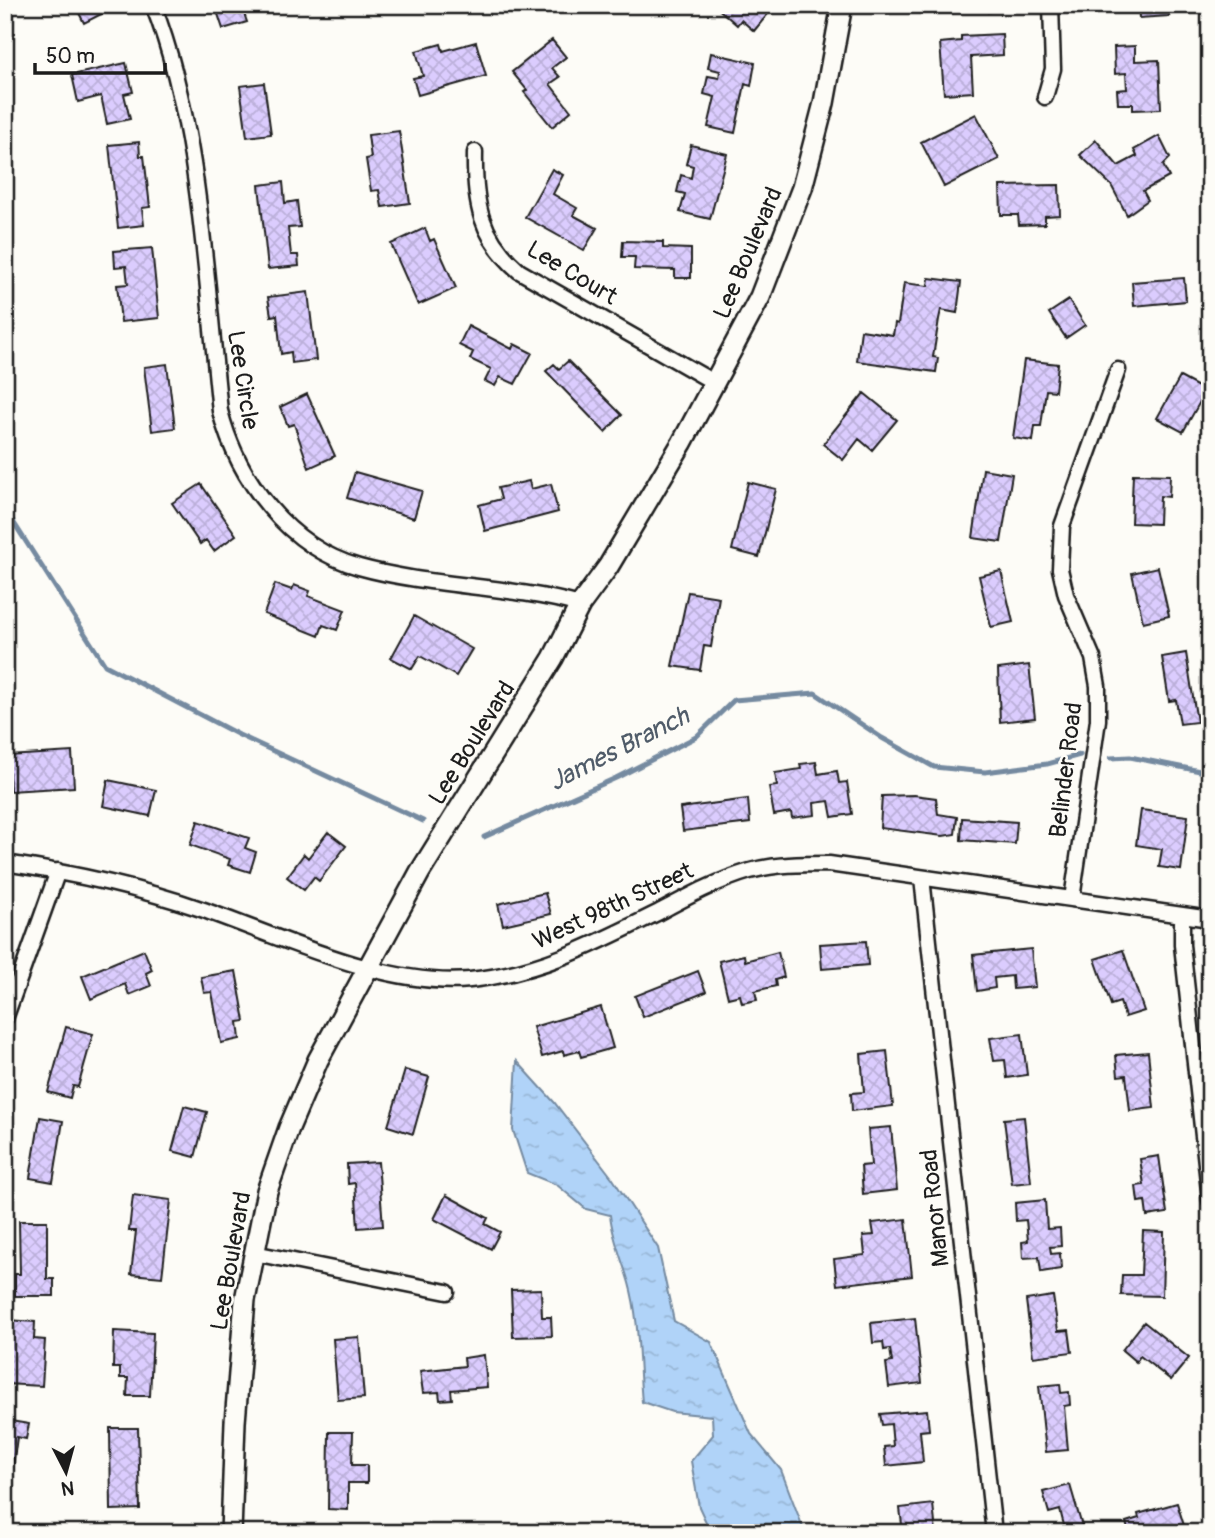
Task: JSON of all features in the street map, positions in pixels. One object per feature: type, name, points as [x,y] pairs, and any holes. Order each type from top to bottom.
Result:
[{"type":"street","name":"Lee Circle","points":[[153,5],[167,41],[187,134],[220,411],[227,436],[245,475],[264,503],[313,545],[358,567],[540,594],[580,605]]},
{"type":"street","name":"Lee Boulevard","points":[[231,1533],[241,1341],[254,1253],[267,1191],[289,1128],[318,1060],[426,862],[554,658],[580,605],[608,568],[715,383],[760,297],[802,188],[824,103],[842,5]]},
{"type":"street","points":[[1045,97],[1053,69],[1051,5]]},
{"type":"street","name":"Lee Court","points":[[475,152],[480,210],[486,232],[498,253],[519,271],[715,383]]},
{"type":"street","name":"Belinder Road","points":[[1072,899],[1098,720],[1098,686],[1093,658],[1063,582],[1060,553],[1062,526],[1118,370]]},
{"type":"street","name":"West 98th Street","points":[[5,863],[121,884],[415,980],[460,980],[507,975],[546,964],[597,943],[713,884],[772,867],[829,864],[1210,919]]},
{"type":"street","points":[[5,1019],[58,871]]},
{"type":"street","name":"Manor Road","points":[[922,878],[994,1533]]},
{"type":"street","points":[[1182,915],[1182,945],[1210,1200]]},
{"type":"street","points":[[254,1253],[447,1292]]},
{"type":"water","points":[[517,1061],[554,1102],[613,1179],[658,1248],[674,1321],[711,1342],[751,1434],[781,1470],[805,1533],[711,1533],[699,1507],[691,1461],[713,1435],[712,1416],[672,1412],[642,1402],[635,1312],[610,1215],[586,1209],[557,1185],[527,1173],[513,1130]]},
{"type":"building","points":[[75,5],[106,5],[109,10],[84,23]]},
{"type":"building","points":[[215,5],[241,5],[247,22],[223,29]]},
{"type":"building","points":[[714,5],[757,5],[768,14],[754,31],[741,20],[737,25]]},
{"type":"building","points":[[942,5],[985,5],[952,13],[950,7],[943,9]]},
{"type":"building","points":[[986,5],[1015,5],[1015,6],[988,12]]},
{"type":"building","points":[[1138,5],[1168,5],[1169,16],[1139,18]]},
{"type":"building","points":[[1002,34],[1003,55],[971,57],[973,92],[944,94],[940,43],[961,41],[961,36]]},
{"type":"building","points":[[552,40],[566,57],[552,68],[560,77],[550,84],[571,111],[552,127],[512,72]]},
{"type":"building","points":[[476,42],[486,76],[418,95],[413,78],[423,76],[416,51],[441,44],[443,51]]},
{"type":"building","points":[[1135,46],[1135,61],[1159,60],[1161,109],[1133,110],[1133,104],[1118,104],[1117,90],[1127,89],[1126,73],[1115,74],[1114,47]]},
{"type":"building","points":[[711,53],[755,63],[751,86],[745,84],[735,133],[708,127],[715,97],[704,94],[708,76],[719,78],[720,71],[708,68]]},
{"type":"building","points":[[126,63],[133,92],[124,94],[130,119],[107,124],[101,96],[78,102],[72,75]]},
{"type":"building","points":[[264,83],[271,134],[247,137],[240,86]]},
{"type":"building","points":[[5,114],[13,157],[5,159]]},
{"type":"building","points":[[976,114],[999,159],[944,187],[921,142]]},
{"type":"building","points":[[399,131],[410,203],[382,207],[379,190],[371,191],[366,159],[371,158],[368,135]]},
{"type":"building","points":[[1159,136],[1170,158],[1163,165],[1169,177],[1143,191],[1148,200],[1127,215],[1111,185],[1080,155],[1096,140],[1118,166],[1137,156],[1134,150]]},
{"type":"building","points":[[139,142],[140,156],[144,156],[150,207],[142,208],[144,225],[118,228],[109,145]]},
{"type":"building","points":[[691,145],[727,154],[710,219],[680,212],[685,194],[677,192],[681,175],[691,178],[693,166],[686,164]]},
{"type":"building","points":[[552,169],[563,175],[553,194],[577,208],[573,215],[597,228],[584,250],[525,217]]},
{"type":"building","points":[[283,182],[285,203],[297,201],[300,227],[288,228],[291,255],[298,255],[299,266],[268,269],[259,185]]},
{"type":"building","points":[[1059,185],[1060,215],[1045,216],[1045,224],[1019,225],[1018,215],[1001,215],[1000,186]]},
{"type":"building","points":[[425,228],[430,241],[434,239],[456,288],[418,305],[391,244]]},
{"type":"building","points":[[623,241],[663,242],[663,248],[691,249],[691,278],[675,278],[675,270],[634,269],[635,257],[622,257]]},
{"type":"building","points":[[152,248],[159,318],[121,322],[117,285],[128,284],[126,266],[115,267],[114,251]]},
{"type":"building","points":[[929,278],[961,282],[957,313],[941,310],[933,357],[938,358],[936,372],[857,361],[861,330],[893,335],[895,323],[898,324],[904,283],[928,286]]},
{"type":"building","points":[[1184,278],[1186,301],[1134,306],[1132,282]]},
{"type":"building","points":[[308,292],[316,360],[292,363],[291,352],[281,354],[277,315],[271,316],[268,297]]},
{"type":"building","points":[[1069,300],[1085,325],[1066,338],[1049,313]]},
{"type":"building","points":[[468,326],[512,349],[514,344],[532,353],[515,384],[500,377],[495,386],[485,381],[491,369],[470,359],[473,352],[459,345]]},
{"type":"building","points":[[1024,360],[1058,364],[1055,391],[1046,390],[1041,426],[1035,426],[1033,441],[1013,438]]},
{"type":"building","points":[[568,361],[622,415],[605,432],[546,371],[554,364],[559,369]]},
{"type":"building","points":[[167,364],[175,428],[152,431],[144,367]]},
{"type":"building","points":[[1180,377],[1206,391],[1183,432],[1157,418]]},
{"type":"building","points":[[864,393],[897,420],[872,450],[859,439],[843,460],[823,444]]},
{"type":"building","points":[[307,394],[335,456],[309,468],[294,424],[288,426],[280,407]]},
{"type":"building","points":[[983,469],[1012,474],[1001,542],[973,538]]},
{"type":"building","points":[[355,472],[422,491],[414,518],[347,498]]},
{"type":"building","points":[[1133,474],[1170,475],[1169,497],[1160,496],[1159,524],[1131,523]]},
{"type":"building","points":[[529,481],[531,489],[551,484],[558,512],[485,531],[479,505],[501,499],[498,488]]},
{"type":"building","points":[[748,482],[776,489],[759,557],[732,550]]},
{"type":"building","points":[[201,484],[236,535],[214,551],[206,540],[200,544],[172,503]]},
{"type":"building","points":[[1158,567],[1169,616],[1143,622],[1132,573]]},
{"type":"building","points":[[1001,571],[1013,622],[991,627],[979,576]]},
{"type":"building","points":[[275,584],[292,590],[294,585],[310,591],[308,596],[345,610],[337,630],[323,625],[319,636],[264,614]]},
{"type":"building","points":[[688,592],[719,597],[711,647],[704,646],[700,670],[672,666]]},
{"type":"building","points":[[414,616],[472,649],[456,676],[420,656],[412,669],[391,658]]},
{"type":"building","points":[[1186,653],[1197,722],[1180,724],[1176,700],[1169,701],[1162,657]]},
{"type":"building","points":[[1029,665],[1035,718],[1000,722],[998,669]]},
{"type":"building","points":[[72,752],[74,787],[10,791],[8,756]]},
{"type":"building","points":[[816,762],[818,774],[837,771],[839,783],[847,782],[852,814],[832,817],[829,801],[814,803],[815,815],[792,818],[791,812],[774,815],[769,787],[777,786],[775,773],[801,769],[800,764]]},
{"type":"building","points":[[108,780],[156,790],[150,816],[103,806]]},
{"type":"building","points":[[914,795],[936,798],[938,814],[957,817],[955,834],[943,836],[880,828],[882,796]]},
{"type":"building","points":[[748,799],[750,823],[683,831],[680,808]]},
{"type":"building","points":[[1141,810],[1188,816],[1181,870],[1159,867],[1162,849],[1136,845]]},
{"type":"building","points":[[962,818],[1017,822],[1015,844],[961,840]]},
{"type":"building","points":[[198,821],[249,838],[245,848],[256,852],[250,872],[228,865],[230,859],[190,845]]},
{"type":"building","points":[[328,832],[346,846],[319,881],[314,877],[304,890],[287,877],[304,854],[308,858]]},
{"type":"building","points":[[545,893],[551,914],[503,925],[498,904]]},
{"type":"building","points":[[866,941],[868,965],[822,969],[820,944]]},
{"type":"building","points":[[1031,949],[1035,987],[1013,989],[1012,976],[994,978],[995,988],[977,991],[973,955]]},
{"type":"building","points":[[144,950],[152,970],[146,973],[151,986],[129,995],[125,984],[91,999],[82,976]]},
{"type":"building","points":[[1123,950],[1144,1011],[1125,1017],[1120,1002],[1111,1005],[1095,959]]},
{"type":"building","points":[[778,952],[784,977],[775,980],[776,986],[755,991],[757,1000],[742,1003],[740,995],[728,998],[719,961],[744,955],[745,961]]},
{"type":"building","points":[[236,971],[245,1021],[238,1022],[240,1039],[221,1043],[212,992],[204,993],[201,977]]},
{"type":"building","points":[[698,971],[706,992],[643,1017],[635,996]]},
{"type":"building","points":[[601,1007],[613,1048],[581,1057],[579,1051],[564,1055],[563,1051],[542,1057],[533,1027]]},
{"type":"building","points":[[66,1027],[93,1034],[78,1087],[73,1086],[70,1098],[48,1092]]},
{"type":"building","points":[[1022,1034],[1027,1075],[1007,1078],[1005,1060],[994,1061],[990,1038]]},
{"type":"building","points":[[887,1051],[893,1106],[852,1111],[851,1093],[864,1092],[861,1054]]},
{"type":"building","points":[[1148,1052],[1154,1108],[1130,1111],[1126,1075],[1118,1076],[1116,1055]]},
{"type":"building","points":[[405,1070],[429,1077],[413,1134],[388,1126]]},
{"type":"building","points":[[184,1106],[207,1112],[195,1157],[172,1151]]},
{"type":"building","points":[[40,1117],[63,1121],[53,1182],[30,1178]]},
{"type":"building","points":[[1024,1117],[1031,1182],[1012,1184],[1004,1119]]},
{"type":"building","points":[[891,1127],[897,1190],[863,1194],[861,1166],[871,1165],[868,1129]]},
{"type":"building","points":[[1159,1156],[1167,1213],[1147,1216],[1145,1201],[1138,1202],[1136,1186],[1144,1185],[1140,1159]]},
{"type":"building","points":[[378,1162],[383,1226],[358,1228],[355,1183],[348,1184],[347,1164]]},
{"type":"building","points":[[133,1195],[171,1200],[162,1277],[131,1274],[136,1231],[129,1231]]},
{"type":"building","points":[[446,1195],[488,1218],[485,1224],[500,1232],[491,1249],[434,1219]]},
{"type":"building","points":[[1045,1200],[1047,1229],[1060,1228],[1061,1246],[1050,1247],[1051,1254],[1060,1253],[1061,1269],[1041,1272],[1039,1257],[1023,1258],[1022,1242],[1028,1241],[1026,1220],[1016,1221],[1015,1203]]},
{"type":"building","points":[[906,1219],[912,1276],[837,1285],[834,1259],[865,1255],[863,1236],[874,1235],[872,1223]]},
{"type":"building","points":[[19,1221],[47,1221],[47,1279],[54,1279],[54,1296],[15,1296],[15,1274],[20,1274]]},
{"type":"building","points":[[1143,1231],[1164,1232],[1162,1296],[1121,1295],[1122,1275],[1141,1275]]},
{"type":"building","points":[[541,1289],[542,1317],[551,1317],[552,1336],[513,1337],[511,1290]]},
{"type":"building","points":[[1053,1296],[1058,1331],[1069,1330],[1072,1352],[1033,1357],[1026,1300]]},
{"type":"building","points":[[915,1318],[922,1383],[889,1387],[886,1363],[892,1362],[890,1349],[884,1350],[883,1342],[873,1343],[871,1323]]},
{"type":"building","points":[[8,1320],[35,1322],[34,1339],[45,1340],[42,1386],[5,1384]]},
{"type":"building","points":[[1144,1322],[1189,1358],[1171,1380],[1140,1356],[1136,1362],[1122,1350]]},
{"type":"building","points":[[114,1331],[153,1333],[150,1396],[127,1396],[128,1378],[120,1378],[120,1368],[113,1368]]},
{"type":"building","points":[[359,1337],[364,1398],[338,1400],[333,1339]]},
{"type":"building","points":[[484,1355],[487,1387],[451,1390],[452,1399],[440,1400],[439,1392],[423,1393],[420,1371],[465,1366],[464,1358]]},
{"type":"building","points":[[1060,1384],[1061,1393],[1069,1392],[1070,1405],[1064,1406],[1068,1450],[1046,1452],[1039,1386]]},
{"type":"building","points":[[927,1410],[929,1430],[920,1431],[923,1462],[886,1466],[884,1447],[893,1446],[891,1424],[882,1425],[880,1414]]},
{"type":"building","points":[[5,1420],[29,1424],[26,1439],[17,1437],[9,1495],[5,1494]]},
{"type":"building","points":[[110,1428],[138,1428],[140,1509],[111,1510]]},
{"type":"building","points":[[329,1432],[353,1432],[352,1465],[367,1465],[367,1483],[348,1483],[348,1510],[328,1509]]},
{"type":"building","points":[[1070,1485],[1084,1533],[1066,1533],[1060,1510],[1049,1513],[1043,1492]]},
{"type":"building","points":[[1177,1503],[1185,1529],[1174,1533],[1129,1533],[1126,1522],[1139,1518],[1138,1514]]},
{"type":"building","points":[[933,1504],[936,1533],[903,1533],[900,1508]]},
{"type":"waterway","name":"James Branch","points":[[5,509],[105,665],[239,735],[423,821]]},
{"type":"waterway","name":"James Branch","points":[[484,837],[616,778],[696,737],[734,700],[815,693],[882,738],[934,767],[985,772],[1047,764],[1080,755]]},
{"type":"waterway","name":"James Branch","points":[[1111,758],[1130,757],[1210,773]]}]
